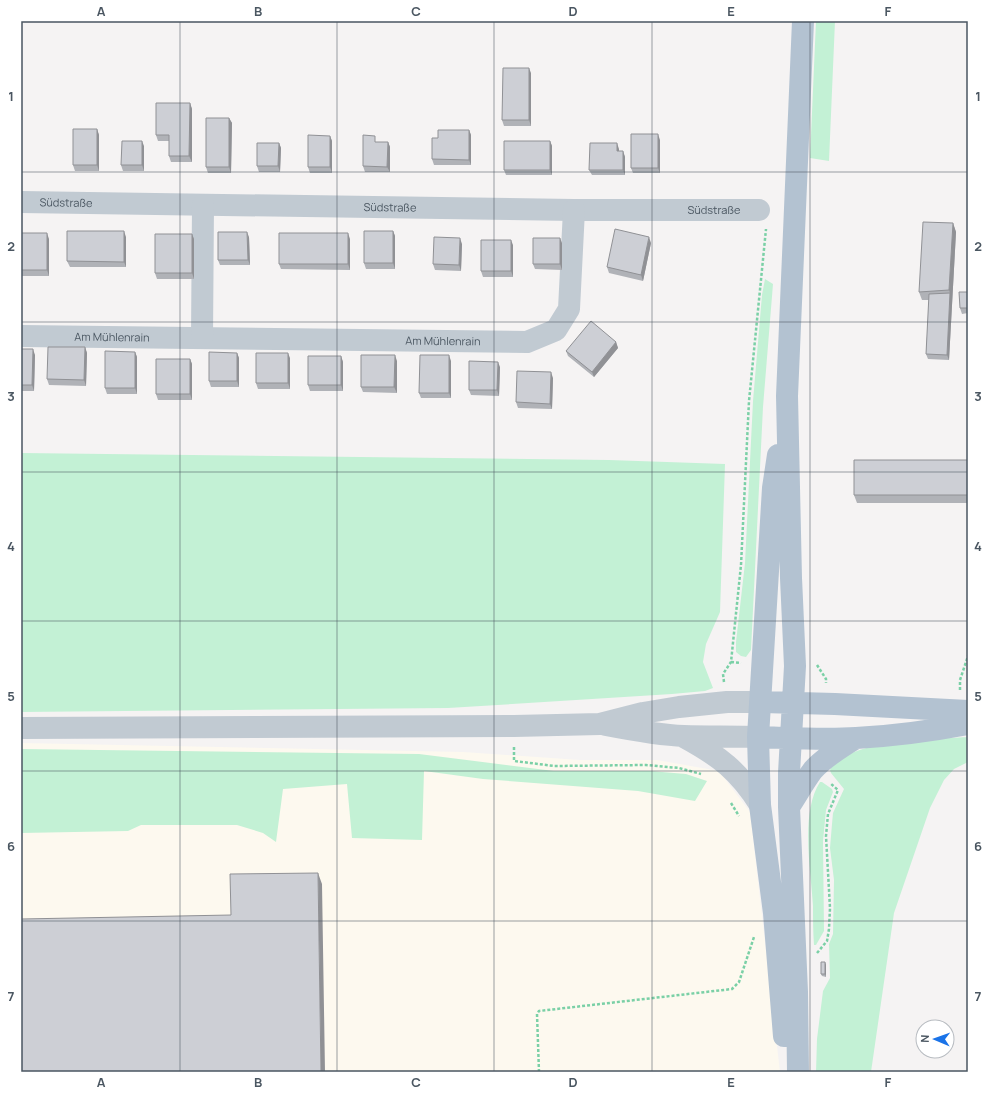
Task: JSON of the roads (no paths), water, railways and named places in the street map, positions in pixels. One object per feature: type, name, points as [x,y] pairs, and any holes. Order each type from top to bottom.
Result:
[{"type":"main road","points":[[798,1072],[796,964],[789,807],[795,666],[791,578],[787,396],[803,21]]},
{"type":"main road","points":[[787,396],[773,488],[758,737],[760,806],[774,914],[787,1072]]},
{"type":"main road","points":[[760,702],[966,715]]},
{"type":"main road","points":[[758,737],[856,738],[932,730],[966,715]]},
{"type":"main road","points":[[789,807],[814,769],[828,757],[856,738]]},
{"type":"street","name":"Südstraße","points":[[21,202],[574,210],[759,210]]},
{"type":"street","points":[[202,338],[203,205]]},
{"type":"street","name":"Am Mühlenrain","points":[[21,336],[527,342],[556,330],[569,309],[574,210]]},
{"type":"street","points":[[21,728],[514,726],[600,724],[665,710],[727,702],[760,702]]},
{"type":"street","points":[[600,724],[641,732],[683,736],[720,735],[758,737]]},
{"type":"street","points":[[683,736],[703,747],[733,769],[744,782],[760,806]]}]
